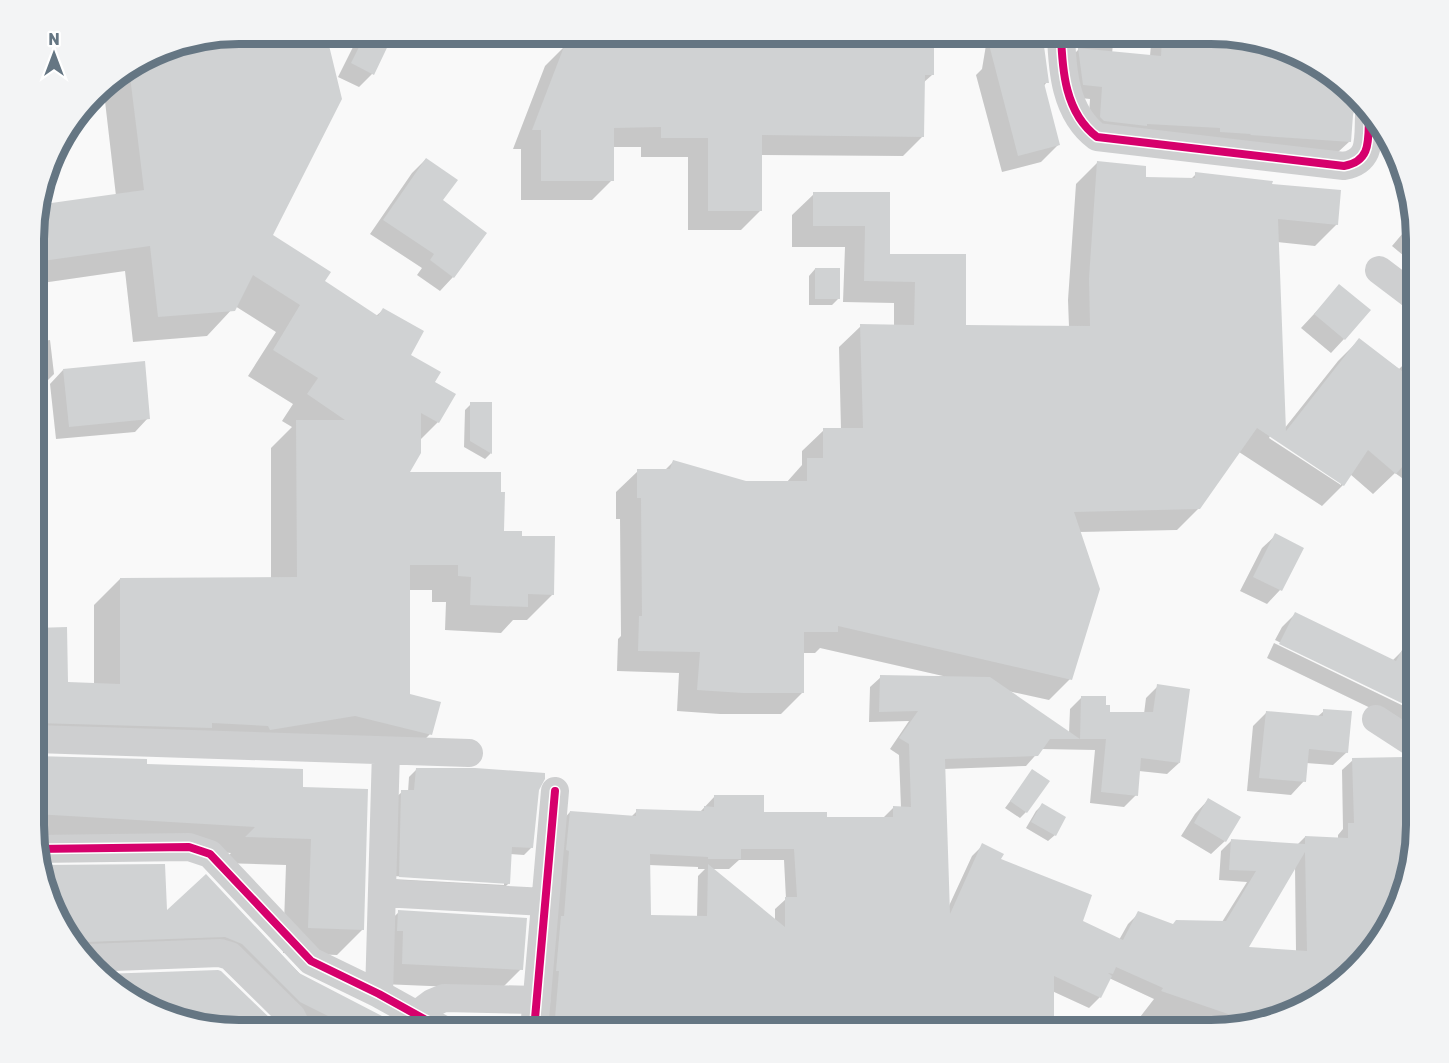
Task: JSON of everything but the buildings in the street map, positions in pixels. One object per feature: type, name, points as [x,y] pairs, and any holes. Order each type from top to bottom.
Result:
[{"type":"street","points":[[1062,44],[1062,68],[1072,104],[1085,128],[1097,137],[1344,166],[1356,164],[1365,156],[1369,125]]},
{"type":"street","points":[[1379,270],[1405,290]]},
{"type":"street","points":[[1376,719],[1405,738]]},
{"type":"street","points":[[44,739],[469,753]]},
{"type":"street","points":[[379,994],[386,751]]},
{"type":"street","points":[[535,1019],[555,791]]},
{"type":"street","points":[[45,849],[189,847],[210,854],[310,961],[379,994],[424,1019]]},
{"type":"street","points":[[382,893],[545,902]]},
{"type":"street","points":[[97,958],[220,953],[230,956],[293,1019]]},
{"type":"street","points":[[416,1015],[432,1003],[444,998],[537,1000]]},
{"type":"cycle path","points":[[1062,44],[1067,90],[1078,116],[1097,137],[1344,166],[1360,159],[1364,154],[1367,148],[1369,125]]},
{"type":"cycle path","points":[[535,1019],[555,791]]},
{"type":"cycle path","points":[[45,849],[189,847],[210,854],[311,961],[425,1019]]}]
